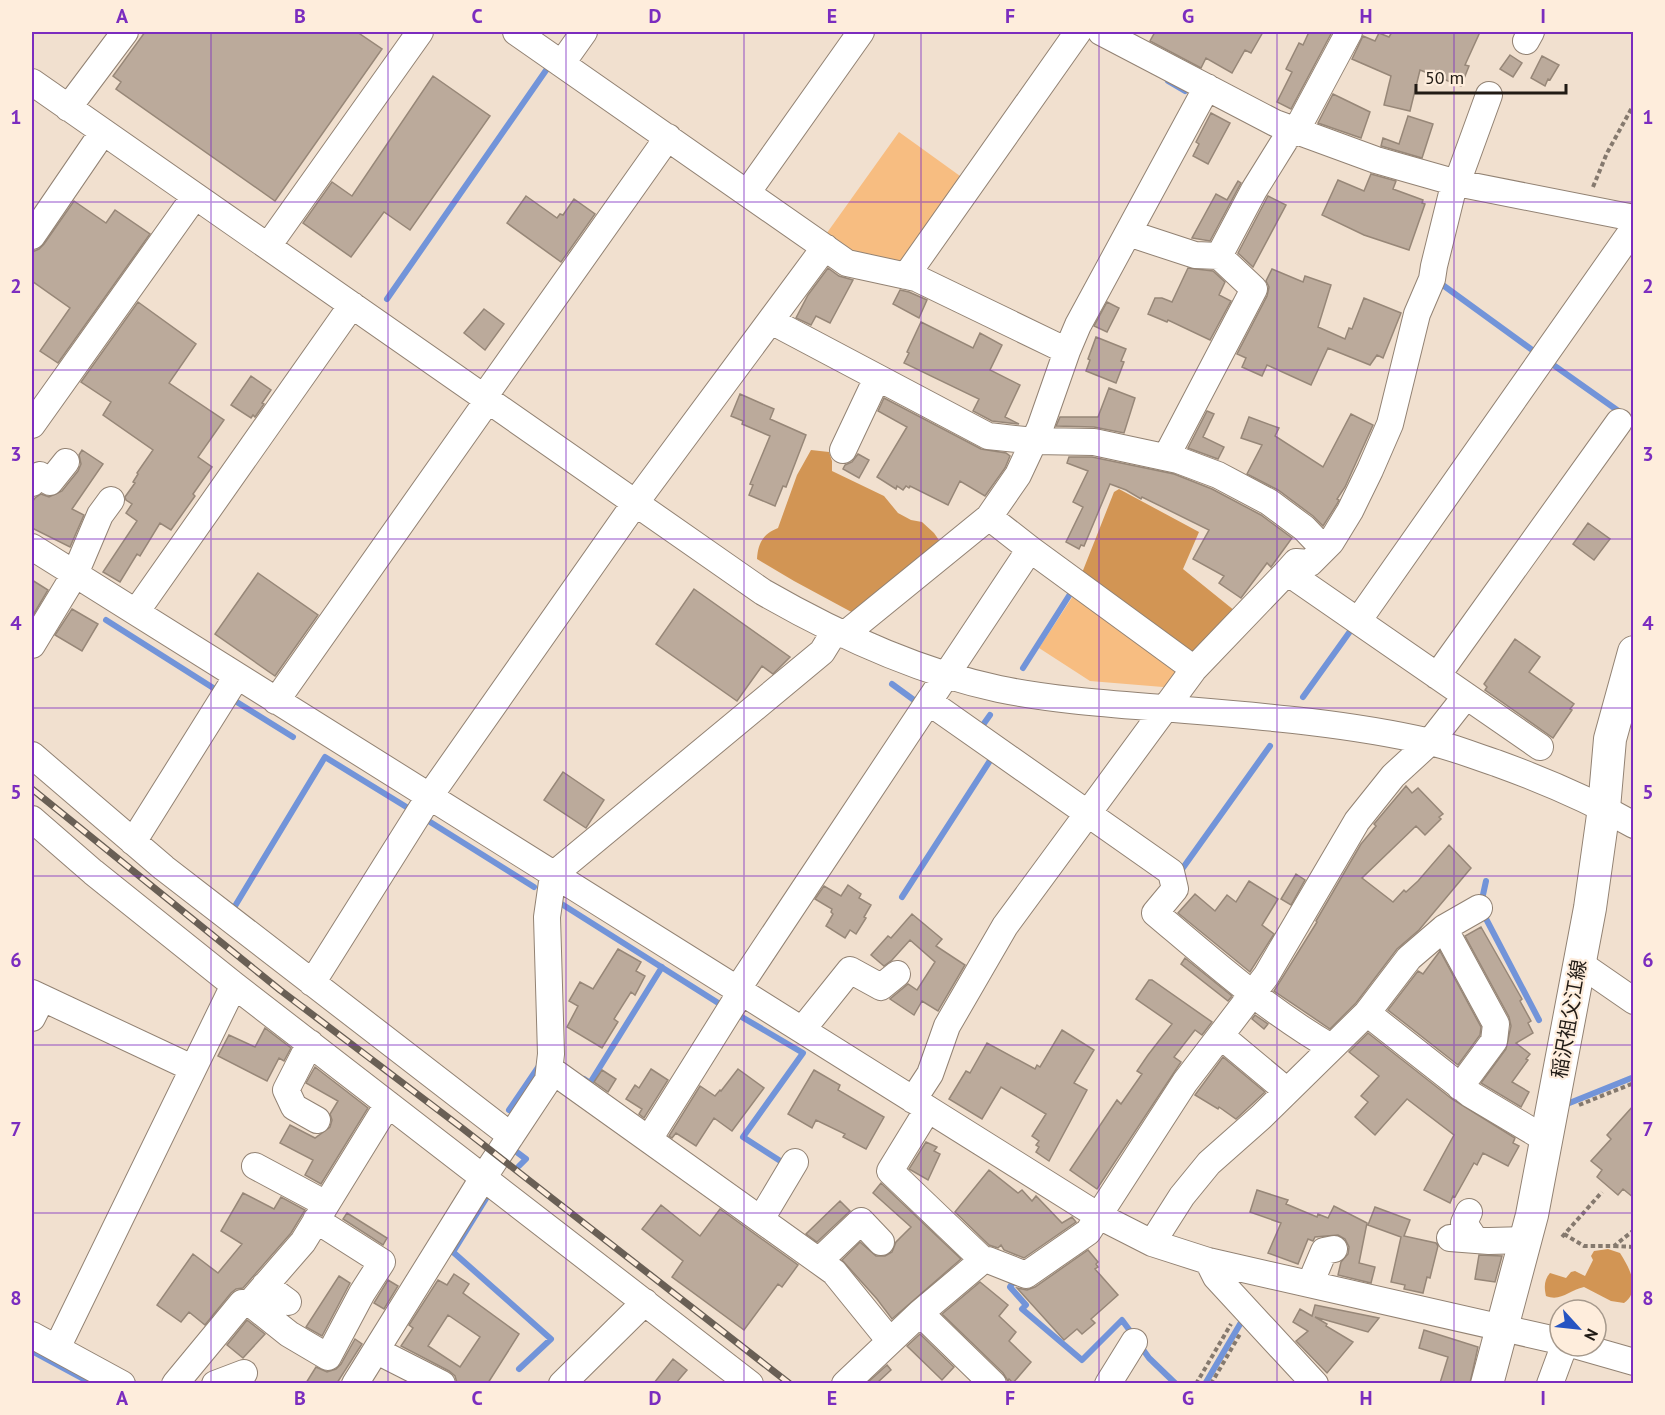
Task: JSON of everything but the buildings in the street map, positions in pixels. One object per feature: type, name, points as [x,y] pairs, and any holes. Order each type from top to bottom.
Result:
[{"type":"main road","name":"稲沢祖父江線","points":[[1487,1383],[1526,1240],[1550,1128],[1590,908],[1604,808],[1610,740],[1634,652]]},
{"type":"street","points":[[68,108],[125,32]]},
{"type":"street","points":[[268,246],[420,32]]},
{"type":"street","points":[[516,32],[848,263],[916,278],[1067,351]]},
{"type":"street","points":[[562,63],[584,32]]},
{"type":"street","points":[[747,193],[861,32]]},
{"type":"street","points":[[906,276],[1078,32]]},
{"type":"street","points":[[1101,32],[1275,123],[1376,160],[1457,183],[1634,218]]},
{"type":"street","points":[[1219,256],[1254,190],[1287,137],[1296,130],[1349,32]]},
{"type":"street","points":[[32,82],[763,592],[840,633],[927,669],[998,689],[1066,700],[1325,725],[1430,742],[1525,774],[1604,808],[1634,825]]},
{"type":"street","points":[[355,1383],[483,1178],[548,1080],[552,1054],[548,917],[553,875],[822,652],[840,633],[989,517],[1018,475],[1034,441],[1078,325],[1207,87]]},
{"type":"street","points":[[1466,696],[1430,742],[1393,776],[1357,821],[1253,994],[1185,1082],[1088,1232],[1026,1275],[983,1260],[890,1171],[921,1105],[946,1026],[1005,926],[1194,669],[1296,562],[1310,563],[1324,549],[1350,511],[1390,424],[1417,314],[1432,279],[1453,189],[1489,95]]},
{"type":"street","points":[[32,236],[103,132]]},
{"type":"street","points":[[276,701],[668,137]]},
{"type":"street","points":[[32,424],[195,196]]},
{"type":"street","points":[[1358,621],[1634,228]]},
{"type":"street","points":[[1128,232],[1195,255],[1219,256],[1254,289],[1166,457]]},
{"type":"street","points":[[312,983],[429,797],[636,502],[825,248]]},
{"type":"street","points":[[136,612],[352,305]]},
{"type":"street","points":[[771,321],[988,436],[1034,441],[1094,442],[1166,457],[1218,475],[1269,502],[1304,528],[1324,549]]},
{"type":"street","points":[[843,450],[877,378]]},
{"type":"street","points":[[1437,676],[1618,422]]},
{"type":"street","points":[[32,483],[40,475],[50,482],[66,462]]},
{"type":"street","points":[[32,645],[75,574],[100,515],[111,500]]},
{"type":"street","points":[[989,517],[1194,669]]},
{"type":"street","points":[[32,547],[1097,1215],[1152,1242],[1208,1261],[1548,1338]]},
{"type":"street","points":[[649,1139],[739,991],[1030,549]]},
{"type":"street","points":[[1287,572],[1540,747]]},
{"type":"street","points":[[133,842],[237,676]]},
{"type":"street","points":[[929,702],[1171,872],[1175,889],[1155,913],[1253,994],[1302,1030],[1331,1047]]},
{"type":"street","points":[[32,755],[164,868],[511,1136]]},
{"type":"street","points":[[32,819],[93,872],[234,985],[750,1383]]},
{"type":"street","points":[[1152,1242],[1182,1196],[1209,1163],[1367,1013],[1409,958],[1444,928],[1479,908]]},
{"type":"street","points":[[1444,928],[1496,1024],[1494,1041],[1460,1087]]},
{"type":"street","points":[[1579,963],[1634,1001]]},
{"type":"street","points":[[802,1030],[850,970],[881,987],[897,974]]},
{"type":"street","points":[[57,1348],[234,985]]},
{"type":"street","points":[[35,1003],[192,1068]]},
{"type":"street","points":[[1367,1013],[1460,1087],[1501,1114],[1550,1128]]},
{"type":"street","points":[[1221,1036],[1287,1091]]},
{"type":"street","points":[[310,1043],[286,1090],[294,1107],[317,1120]]},
{"type":"street","points":[[550,1069],[834,1272],[890,1341]]},
{"type":"street","points":[[176,1383],[243,1303],[258,1294],[303,1242],[388,1104]]},
{"type":"street","points":[[761,1219],[795,1162]]},
{"type":"street","points":[[255,1166],[321,1212],[382,1262],[362,1293],[328,1357],[289,1334],[258,1294]]},
{"type":"street","points":[[1469,1212],[1464,1223],[1462,1238],[1490,1241],[1526,1240]]},
{"type":"street","points":[[819,1261],[861,1221],[881,1242]]},
{"type":"street","points":[[1310,1284],[1324,1251],[1334,1249]]},
{"type":"street","points":[[845,1383],[920,1313],[983,1260]]},
{"type":"street","points":[[1208,1261],[1216,1277],[1315,1383]]},
{"type":"street","points":[[258,1294],[288,1302]]},
{"type":"street","points":[[562,1383],[645,1302]]},
{"type":"street","points":[[920,1313],[993,1383]]},
{"type":"street","points":[[345,1326],[378,1349],[441,1383]]},
{"type":"street","points":[[32,1335],[122,1383]]},
{"type":"street","points":[[1108,1383],[1134,1342]]},
{"type":"street","points":[[1608,1355],[1634,1362]]},
{"type":"street","points":[[1550,1383],[1559,1358]]},
{"type":"street","points":[[215,1383],[244,1373]]},
{"type":"path","points":[[1585,208],[1607,153],[1634,104]]},
{"type":"path","points":[[1550,1128],[1634,1083]]},
{"type":"path","points":[[1602,1192],[1563,1236],[1584,1245],[1634,1247]]},
{"type":"path","points":[[1614,1246],[1634,1230]]},
{"type":"path","points":[[1196,1383],[1247,1310]]},
{"type":"path","points":[[1211,1383],[1247,1310]]},
{"type":"shaded area","points":[[899,132],[967,181],[907,266],[848,255],[824,237]]},
{"type":"shaded area","points":[[811,450],[829,452],[832,471],[884,496],[898,513],[911,520],[922,522],[941,543],[857,615],[757,559],[762,540],[778,528],[797,475]]},
{"type":"shaded area","points":[[1119,489],[1199,532],[1183,569],[1235,611],[1195,655],[1080,578],[1114,492]]},
{"type":"shaded area","points":[[1077,590],[1186,670],[1175,688],[1090,681],[1039,648]]},
{"type":"shaded area","points":[[1608,1249],[1620,1253],[1627,1265],[1633,1285],[1629,1298],[1624,1303],[1611,1301],[1584,1287],[1561,1297],[1546,1296],[1545,1284],[1550,1273],[1566,1278],[1575,1271],[1585,1276],[1593,1260],[1591,1256],[1594,1251]]},
{"type":"waterway","points":[[387,299],[549,66]]},
{"type":"waterway","points":[[1168,81],[1185,91]]},
{"type":"waterway","points":[[1440,283],[1535,352]]},
{"type":"waterway","points":[[1552,364],[1634,422]]},
{"type":"waterway","points":[[1023,668],[1072,591]]},
{"type":"waterway","points":[[106,620],[218,691]]},
{"type":"waterway","points":[[1303,697],[1351,630]]},
{"type":"waterway","points":[[892,684],[918,703]]},
{"type":"waterway","points":[[232,699],[293,737]]},
{"type":"waterway","points":[[980,729],[990,715]]},
{"type":"waterway","points":[[1180,872],[1270,746]]},
{"type":"waterway","points":[[902,897],[993,756]]},
{"type":"waterway","points":[[232,911],[325,757],[408,808]]},
{"type":"waterway","points":[[427,820],[534,887]]},
{"type":"waterway","points":[[1481,904],[1486,881]]},
{"type":"waterway","points":[[560,903],[723,1006]]},
{"type":"waterway","points":[[1483,913],[1539,1020]]},
{"type":"waterway","points":[[584,1079],[590,1083],[662,967]]},
{"type":"waterway","points":[[735,1013],[803,1053],[743,1137],[785,1164]]},
{"type":"waterway","points":[[509,1110],[539,1066]]},
{"type":"waterway","points":[[1562,1106],[1634,1077]]},
{"type":"waterway","points":[[514,1150],[526,1159],[519,1166]]},
{"type":"waterway","points":[[487,1197],[453,1252],[551,1339],[519,1369]]},
{"type":"waterway","points":[[1014,1281],[1010,1287],[1026,1305],[1022,1309],[1082,1360],[1122,1320],[1133,1335]]},
{"type":"waterway","points":[[1205,1384],[1243,1319]]},
{"type":"waterway","points":[[1139,1344],[1149,1358],[1176,1384]]},
{"type":"waterway","points":[[32,1351],[93,1384]]},
{"type":"railway","points":[[32,789],[280,990],[462,1128],[790,1384]]}]
